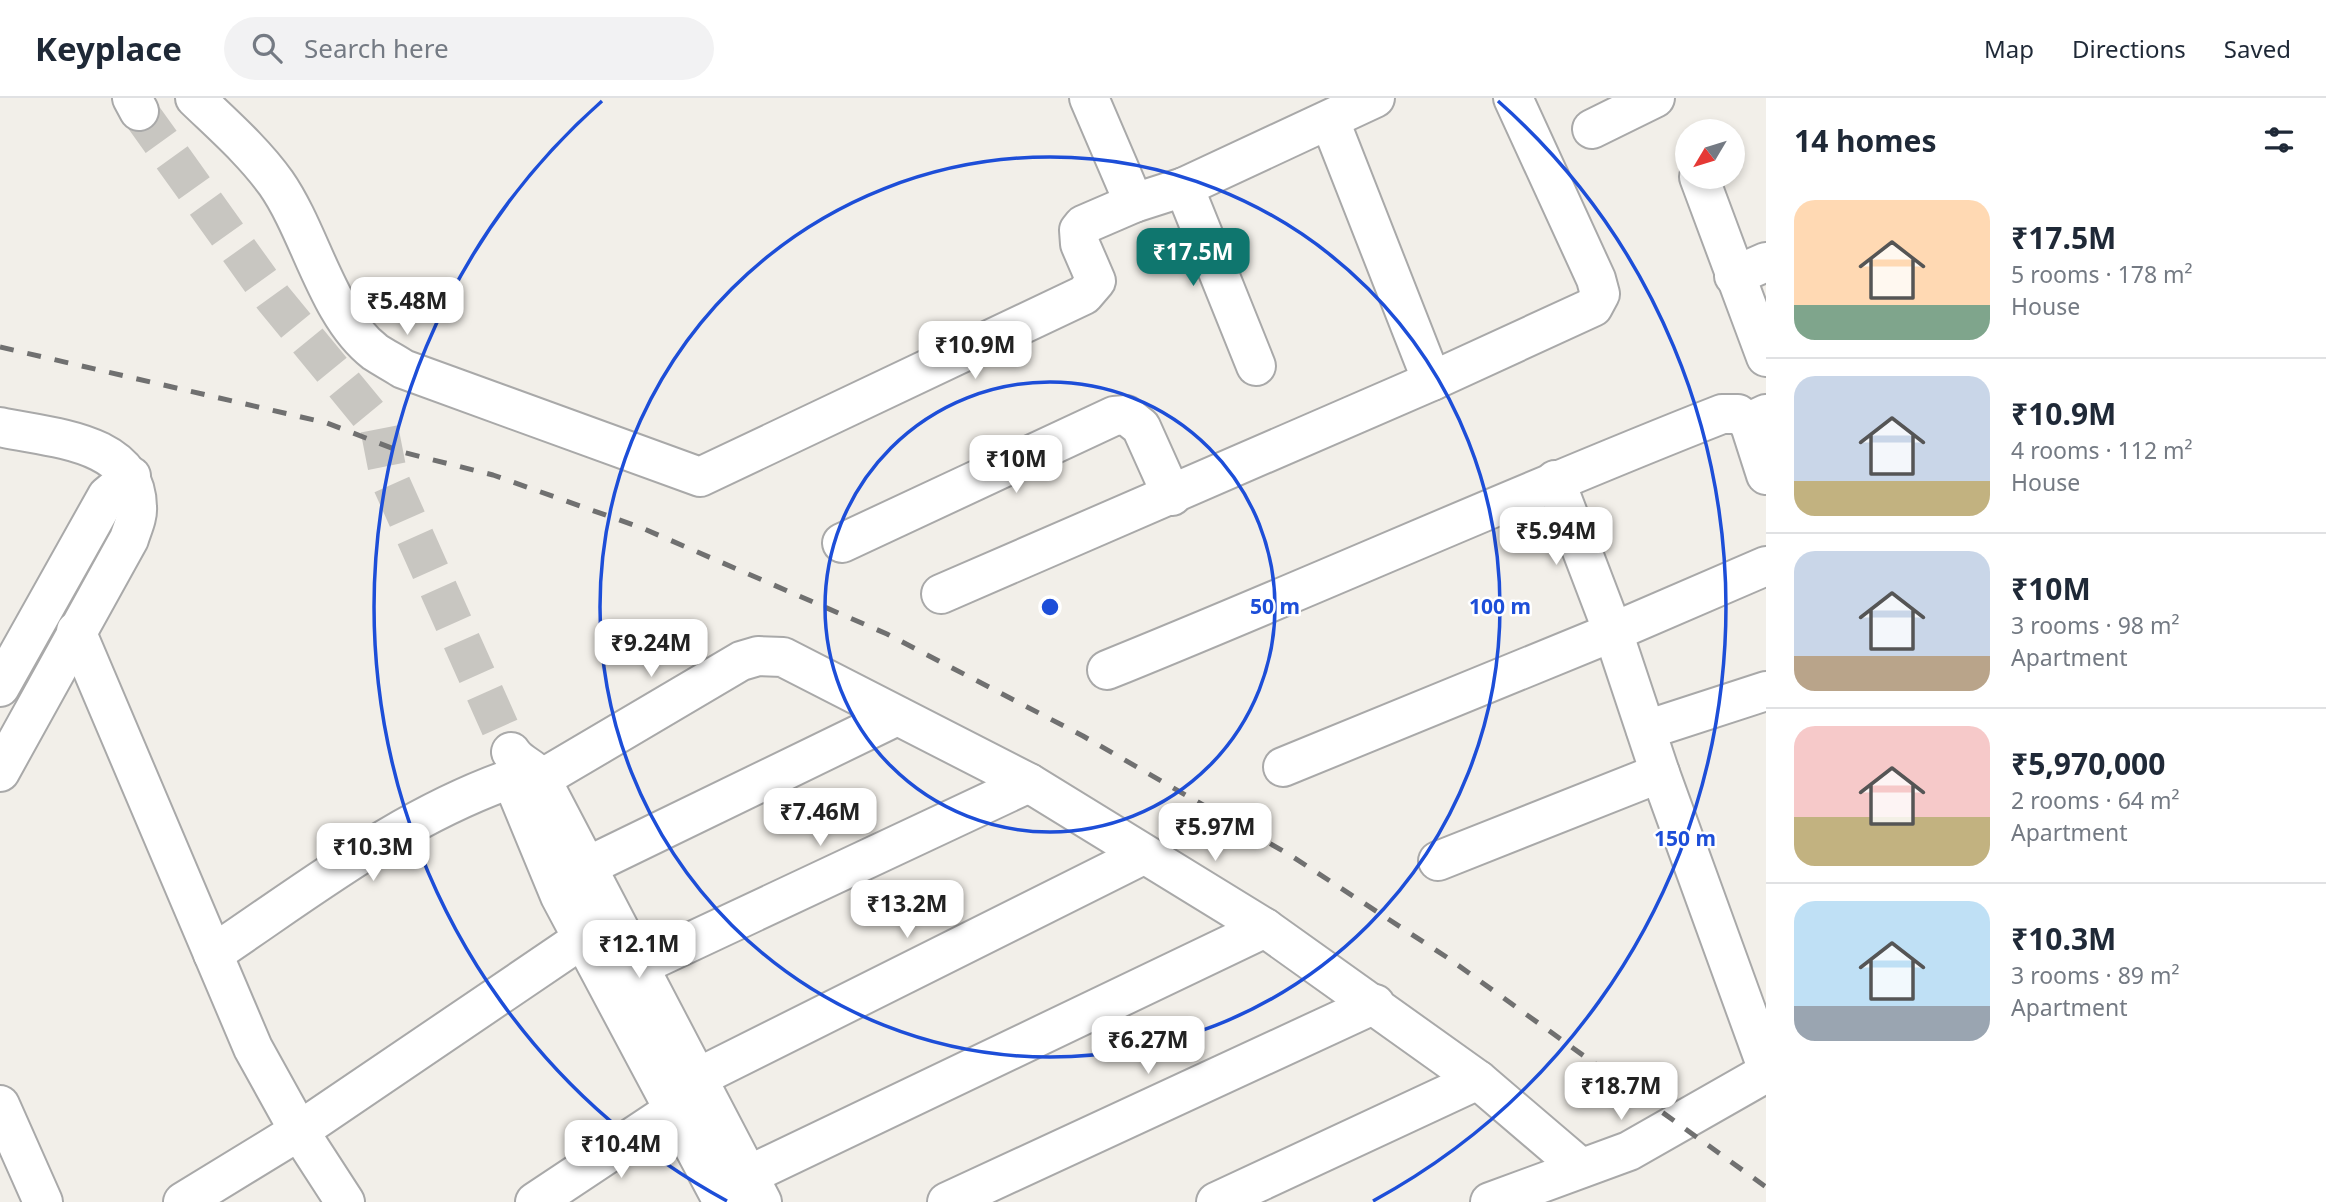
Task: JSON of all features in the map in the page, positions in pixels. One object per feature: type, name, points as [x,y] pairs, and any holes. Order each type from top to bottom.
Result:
[{"type":"street","points":[[195,98],[240,141],[276,183],[298,220],[340,307],[356,332],[374,351],[402,369],[699,477],[1084,295],[1096,281],[1080,244],[1079,230],[1083,225],[1134,203],[1184,187],[1375,98]]},
{"type":"street","points":[[1089,98],[1134,203]]},
{"type":"street","points":[[941,594],[1172,496],[1593,307],[1600,294],[1596,279],[1513,98]]},
{"type":"street","points":[[1592,129],[1655,98]]},
{"type":"street","points":[[1330,121],[1432,381]]},
{"type":"street","points":[[1184,187],[1256,366]]},
{"type":"street","points":[[1706,189],[1750,269],[1766,357]]},
{"type":"street","points":[[1107,670],[1262,608],[1555,480],[1722,414],[1757,418],[1766,475]]},
{"type":"street","points":[[842,543],[1114,416],[1126,415],[1141,427],[1172,496]]},
{"type":"street","points":[[0,428],[89,446],[104,453],[131,476],[138,509],[129,539],[0,772]]},
{"type":"street","points":[[0,687],[107,496],[131,476]]},
{"type":"street","points":[[1555,480],[1613,632],[1660,774],[1766,1065]]},
{"type":"street","points":[[1283,767],[1613,632],[1766,566]]},
{"type":"street","points":[[76,631],[253,1048],[299,1131],[345,1202]]},
{"type":"street","points":[[213,954],[402,828],[463,796],[741,661],[758,656],[783,657],[1028,783],[1265,928],[1375,1003],[1478,1080],[1581,1168]]},
{"type":"street","points":[[1646,730],[1766,691]]},
{"type":"street","points":[[586,867],[897,716]]},
{"type":"street","points":[[521,767],[586,867],[637,967],[682,1045],[755,1189],[1265,928]]},
{"type":"street","points":[[521,767],[517,792],[530,828],[582,939],[676,1109],[723,1202]]},
{"type":"street","points":[[1438,861],[1660,774]]},
{"type":"street","points":[[637,967],[1028,783]]},
{"type":"street","points":[[697,1078],[1143,855]]},
{"type":"street","points":[[183,1202],[299,1131],[582,939]]},
{"type":"street","points":[[947,1202],[1375,1003]]},
{"type":"street","points":[[1510,1199],[1581,1168],[1629,1151],[1766,1073]]},
{"type":"street","points":[[1216,1202],[1478,1080]]},
{"type":"street","points":[[0,1105],[43,1202]]},
{"type":"street","points":[[535,1202],[676,1109]]},
{"type":"tunnel","points":[[139,111],[273,298],[379,427],[389,478],[511,752]]},
{"type":"railway","points":[[0,347],[327,423],[402,452],[493,475],[642,528],[887,634],[1083,736],[1290,855],[1448,958],[1766,1187]]}]
